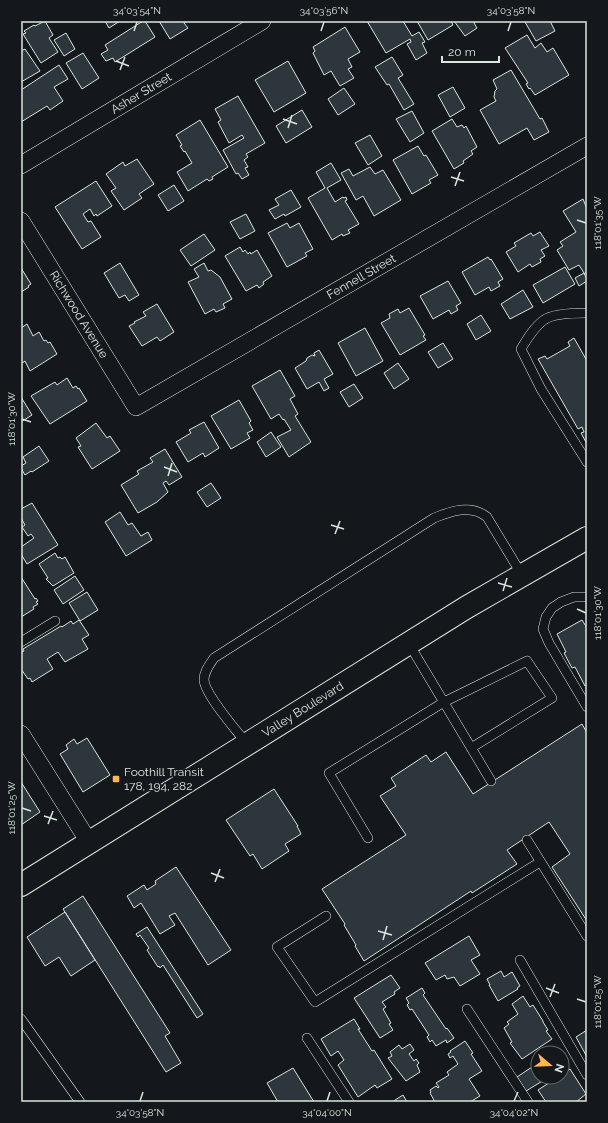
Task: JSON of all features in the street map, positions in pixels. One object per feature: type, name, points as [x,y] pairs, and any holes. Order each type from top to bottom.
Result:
[{"type":"main road","name":"Valley Boulevard","points":[[21,884],[467,607],[587,538]]},
{"type":"street","name":"Asher Street","points":[[21,165],[253,23]]},
{"type":"street","name":"Fennell Street","points":[[136,408],[587,146]]},
{"type":"street","name":"Richwood Avenue","points":[[21,221],[136,408]]},
{"type":"street","points":[[21,734],[90,842]]},
{"type":"lane","points":[[587,313],[565,314],[544,319],[528,336],[521,349],[541,390],[587,462]]},
{"type":"lane","points":[[247,744],[208,693],[204,680],[206,669],[214,658],[434,518],[453,511],[475,510],[481,512],[487,517],[522,575]]},
{"type":"lane","points":[[587,597],[574,597],[561,602],[552,608],[546,617],[543,629],[549,643],[587,708]]},
{"type":"lane","points":[[21,642],[55,621]]},
{"type":"lane","points":[[409,644],[491,780]]},
{"type":"lane","points":[[368,838],[329,773],[444,702],[527,661],[552,698],[471,748]]},
{"type":"lane","points":[[526,840],[587,936]]},
{"type":"lane","points":[[326,916],[277,947],[315,1002],[540,862]]},
{"type":"lane","points":[[520,960],[587,1075]]},
{"type":"lane","points":[[467,1009],[528,1102]]},
{"type":"lane","points":[[21,1019],[80,1102]]},
{"type":"lane","points":[[307,1038],[349,1102]]},
{"type":"building","points":[[45,21],[53,35],[49,38],[58,52],[41,63],[23,34],[26,33],[24,31],[34,25],[35,26]]},
{"type":"building","points":[[105,21],[120,21],[109,28]]},
{"type":"building","points":[[145,21],[155,37],[115,62],[113,58],[106,61],[101,54],[108,50],[105,45]]},
{"type":"building","points":[[159,21],[187,21],[184,23],[188,28],[170,39]]},
{"type":"building","points":[[367,21],[403,21],[412,36],[419,32],[425,42],[422,43],[427,53],[416,60],[407,44],[411,42],[410,39],[386,53]]},
{"type":"building","points":[[417,21],[451,21],[453,25],[428,40]]},
{"type":"building","points":[[454,21],[476,21],[474,23],[477,28],[465,36]]},
{"type":"building","points":[[550,21],[555,31],[536,41],[525,22]]},
{"type":"building","points":[[345,27],[360,52],[348,59],[352,67],[348,69],[354,78],[340,86],[331,71],[324,75],[313,53],[315,51],[313,47]]},
{"type":"building","points":[[66,33],[75,49],[64,56],[54,40]]},
{"type":"building","points":[[527,35],[535,48],[541,43],[547,52],[553,48],[569,75],[535,95],[530,88],[529,89],[526,84],[528,83],[505,48]]},
{"type":"building","points":[[25,49],[40,71],[21,82],[21,51]]},
{"type":"building","points":[[83,53],[99,78],[82,89],[66,63]]},
{"type":"building","points":[[392,57],[403,75],[398,78],[414,104],[404,110],[389,84],[387,85],[375,67]]},
{"type":"building","points":[[288,61],[306,93],[274,112],[255,80]]},
{"type":"building","points":[[59,65],[68,79],[54,87],[63,101],[50,110],[47,106],[21,122],[21,90]]},
{"type":"building","points":[[511,70],[540,119],[542,118],[549,132],[534,140],[527,128],[499,144],[480,110],[496,101],[494,97],[497,89],[493,80]]},
{"type":"building","points":[[453,87],[465,108],[450,117],[438,95]]},
{"type":"building","points":[[344,88],[355,104],[338,115],[328,99]]},
{"type":"building","points":[[238,96],[265,143],[246,154],[248,157],[244,160],[248,167],[245,168],[249,175],[242,179],[238,173],[236,174],[223,150],[244,138],[242,135],[229,143],[218,122],[221,120],[215,109]]},
{"type":"building","points":[[302,110],[312,127],[286,143],[276,126]]},
{"type":"building","points":[[412,111],[424,133],[410,142],[396,119]]},
{"type":"building","points":[[452,119],[457,127],[462,125],[464,128],[466,126],[477,147],[471,151],[473,154],[463,161],[464,163],[454,169],[432,131]]},
{"type":"building","points":[[200,120],[228,167],[212,177],[213,179],[209,181],[207,179],[188,191],[177,172],[192,163],[185,151],[184,152],[180,146],[182,145],[176,135]]},
{"type":"building","points":[[370,135],[382,156],[368,165],[355,143]]},
{"type":"building","points":[[418,146],[424,156],[426,155],[438,175],[429,180],[431,183],[412,194],[393,160]]},
{"type":"building","points":[[137,159],[154,184],[139,194],[142,198],[124,210],[111,191],[116,188],[106,174],[123,162],[125,166]]},
{"type":"building","points":[[331,163],[341,180],[327,188],[335,202],[343,197],[346,197],[347,200],[345,201],[359,224],[348,230],[350,233],[343,236],[342,234],[332,240],[308,198],[325,188],[316,172]]},
{"type":"building","points":[[370,167],[375,174],[383,170],[401,200],[374,216],[363,196],[356,200],[341,173],[349,169],[353,176]]},
{"type":"building","points":[[96,181],[112,206],[97,216],[96,214],[94,216],[90,209],[83,214],[88,222],[91,221],[101,237],[82,249],[55,207]]},
{"type":"building","points":[[174,185],[184,201],[168,211],[158,195]]},
{"type":"building","points":[[291,190],[301,207],[285,216],[284,214],[275,219],[269,210],[279,205],[275,199]]},
{"type":"building","points":[[583,199],[587,209],[587,272],[584,274],[587,281],[579,286],[575,278],[584,273],[579,265],[569,270],[557,250],[563,246],[560,242],[576,232],[563,211]]},
{"type":"building","points":[[246,214],[255,231],[240,239],[230,222]]},
{"type":"building","points":[[287,223],[290,228],[299,223],[313,249],[305,253],[307,256],[287,267],[268,233]]},
{"type":"building","points":[[540,232],[549,246],[541,250],[545,256],[540,259],[541,262],[532,267],[530,264],[518,272],[506,252],[516,246],[514,243],[531,233],[533,236]]},
{"type":"building","points":[[204,234],[215,250],[191,266],[180,250]]},
{"type":"building","points":[[240,247],[243,252],[245,250],[248,254],[250,252],[251,254],[257,250],[272,276],[263,282],[264,284],[259,288],[257,285],[246,291],[225,256]]},
{"type":"building","points":[[488,257],[490,260],[491,259],[503,279],[498,282],[500,286],[491,291],[489,287],[475,295],[462,272]]},
{"type":"building","points":[[120,263],[139,295],[129,301],[125,295],[119,298],[104,273]]},
{"type":"building","points":[[204,263],[208,271],[211,270],[220,277],[232,299],[223,304],[225,308],[216,312],[214,309],[205,314],[188,282],[199,277],[194,269]]},
{"type":"building","points":[[565,267],[575,284],[543,303],[533,285]]},
{"type":"building","points":[[21,268],[31,284],[21,292]]},
{"type":"building","points":[[448,281],[461,303],[456,306],[458,310],[451,314],[449,310],[433,319],[420,296]]},
{"type":"building","points":[[523,290],[533,307],[510,319],[501,304]]},
{"type":"building","points":[[157,304],[174,332],[160,341],[157,337],[142,346],[129,326],[146,316],[143,312]]},
{"type":"building","points":[[409,308],[425,335],[423,336],[426,340],[400,355],[381,323],[390,318],[389,314],[398,309],[400,313]]},
{"type":"building","points":[[481,315],[491,331],[476,340],[467,324]]},
{"type":"building","points":[[27,324],[33,336],[39,332],[44,341],[46,340],[48,343],[50,342],[57,354],[30,371],[25,361],[21,364],[21,328]]},
{"type":"building","points":[[365,328],[383,361],[356,376],[338,343]]},
{"type":"building","points":[[574,338],[587,361],[587,444],[581,433],[584,432],[582,427],[578,429],[538,359],[545,356],[547,359],[570,346],[568,342]]},
{"type":"building","points":[[443,343],[453,359],[438,368],[428,352]]},
{"type":"building","points":[[319,350],[333,374],[324,379],[329,388],[324,391],[319,382],[307,389],[295,368],[312,355],[315,356],[314,353]]},
{"type":"building","points":[[398,363],[409,379],[394,389],[384,373]]},
{"type":"building","points":[[280,370],[295,396],[290,399],[298,414],[295,416],[311,442],[289,457],[277,437],[291,430],[279,414],[271,419],[252,386]]},
{"type":"building","points":[[67,378],[73,388],[76,386],[78,389],[79,388],[87,401],[50,424],[31,396],[55,382],[57,385]]},
{"type":"building","points":[[354,384],[363,398],[349,407],[340,392]]},
{"type":"building","points":[[21,397],[32,415],[21,422]]},
{"type":"building","points":[[239,400],[251,421],[249,423],[253,430],[247,433],[250,438],[231,449],[211,416]]},
{"type":"building","points":[[204,422],[219,448],[205,457],[203,453],[188,462],[176,442],[191,433],[189,430]]},
{"type":"building","points":[[96,423],[107,438],[110,436],[120,451],[92,469],[78,447],[81,446],[76,438]]},
{"type":"building","points":[[271,432],[281,447],[266,457],[257,442]]},
{"type":"building","points":[[39,446],[49,461],[25,475],[21,468],[21,466],[26,463],[23,457]]},
{"type":"building","points":[[165,449],[182,477],[169,485],[166,481],[163,483],[168,492],[157,502],[138,513],[121,485],[139,474],[137,471],[153,462],[150,458]]},
{"type":"building","points":[[211,483],[221,498],[207,507],[197,492]]},
{"type":"building","points":[[32,503],[58,545],[27,564],[21,554],[21,547],[34,538],[31,534],[28,536],[22,527],[25,525],[21,518],[21,509]]},
{"type":"building","points":[[120,512],[128,525],[132,523],[141,536],[148,532],[152,540],[126,556],[105,522]]},
{"type":"building","points":[[55,553],[58,558],[60,557],[62,559],[65,557],[74,573],[53,586],[46,579],[48,578],[39,564]]},
{"type":"building","points":[[75,576],[84,590],[63,604],[54,590]]},
{"type":"building","points":[[21,577],[35,599],[36,598],[38,601],[36,602],[38,604],[33,607],[34,609],[21,617]]},
{"type":"building","points":[[87,592],[98,610],[80,621],[69,603]]},
{"type":"building","points":[[79,620],[89,635],[82,639],[88,649],[65,662],[58,652],[47,659],[53,669],[32,682],[30,678],[28,679],[21,669],[21,652],[24,651],[23,649],[61,626],[62,627],[71,621],[73,624]]},
{"type":"building","points":[[582,620],[587,628],[587,684],[585,686],[575,667],[572,668],[564,653],[566,652],[557,634]]},
{"type":"building","points":[[582,724],[587,733],[587,921],[552,867],[570,854],[549,822],[507,850],[517,864],[472,893],[471,891],[364,961],[344,925],[345,924],[322,889],[406,835],[380,796],[396,786],[391,778],[426,755],[431,762],[446,752],[473,794]]},
{"type":"building","points":[[87,738],[110,775],[83,792],[60,754],[68,749],[66,745],[74,739],[77,744]]},
{"type":"building","points":[[21,782],[40,812],[21,825]]},
{"type":"building","points":[[274,789],[298,826],[301,834],[285,844],[289,851],[262,869],[253,854],[250,856],[226,820]]},
{"type":"building","points":[[176,867],[231,950],[208,965],[175,913],[169,916],[175,925],[160,934],[141,903],[134,908],[127,896],[144,885],[147,890],[156,884],[155,881]]},
{"type":"building","points":[[83,896],[170,1033],[165,1036],[181,1063],[166,1072],[63,909]]},
{"type":"building","points":[[65,912],[95,960],[71,976],[59,957],[45,966],[27,937]]},
{"type":"building","points":[[147,927],[203,1014],[197,1018],[163,965],[160,968],[159,966],[158,967],[147,950],[149,948],[140,935],[138,937],[136,934]]},
{"type":"building","points":[[469,936],[480,955],[471,960],[480,974],[460,986],[454,977],[447,979],[445,975],[436,980],[425,963]]},
{"type":"building","points":[[501,971],[504,977],[512,972],[520,986],[517,988],[518,989],[498,1001],[487,979]]},
{"type":"building","points":[[391,975],[400,988],[394,992],[395,994],[382,1002],[386,1007],[383,1009],[391,1023],[389,1024],[393,1030],[380,1038],[354,998]]},
{"type":"building","points":[[422,988],[425,993],[423,995],[446,1029],[447,1028],[454,1038],[447,1043],[446,1040],[436,1046],[432,1040],[430,1042],[427,1037],[429,1035],[412,1009],[410,1010],[407,1005],[409,1003],[406,998]]},
{"type":"building","points":[[523,996],[530,1007],[533,1005],[548,1030],[546,1031],[552,1039],[543,1045],[530,1045],[530,1054],[522,1059],[510,1043],[512,1042],[504,1028],[509,1024],[507,1022],[518,1014],[512,1004]]},
{"type":"building","points":[[354,1019],[360,1029],[358,1029],[372,1051],[374,1050],[392,1079],[377,1088],[375,1085],[358,1097],[338,1065],[344,1060],[338,1051],[331,1056],[321,1039]]},
{"type":"building","points":[[587,1030],[587,1057],[576,1037]]},
{"type":"building","points":[[465,1041],[482,1071],[469,1079],[480,1096],[470,1102],[435,1102],[430,1090],[436,1086],[438,1088],[439,1087],[436,1083],[449,1075],[447,1072],[458,1064],[453,1056],[450,1058],[448,1054]]},
{"type":"building","points":[[410,1044],[414,1050],[409,1054],[414,1061],[416,1059],[419,1063],[417,1065],[420,1072],[406,1081],[388,1058],[392,1056],[390,1052],[399,1045],[402,1049]]},
{"type":"building","points":[[293,1068],[314,1102],[278,1102],[267,1083]]},
{"type":"building","points":[[530,1068],[530,1085],[536,1085],[526,1091],[517,1077]]},
{"type":"building","points":[[570,1069],[586,1094],[576,1102],[546,1102],[538,1090],[546,1085],[570,1085]]},
{"type":"building","points":[[403,1095],[407,1102],[392,1102]]},
{"type":"place","name":"Foothill Transit 178, 194, 282","points":[[116,779]]}]
